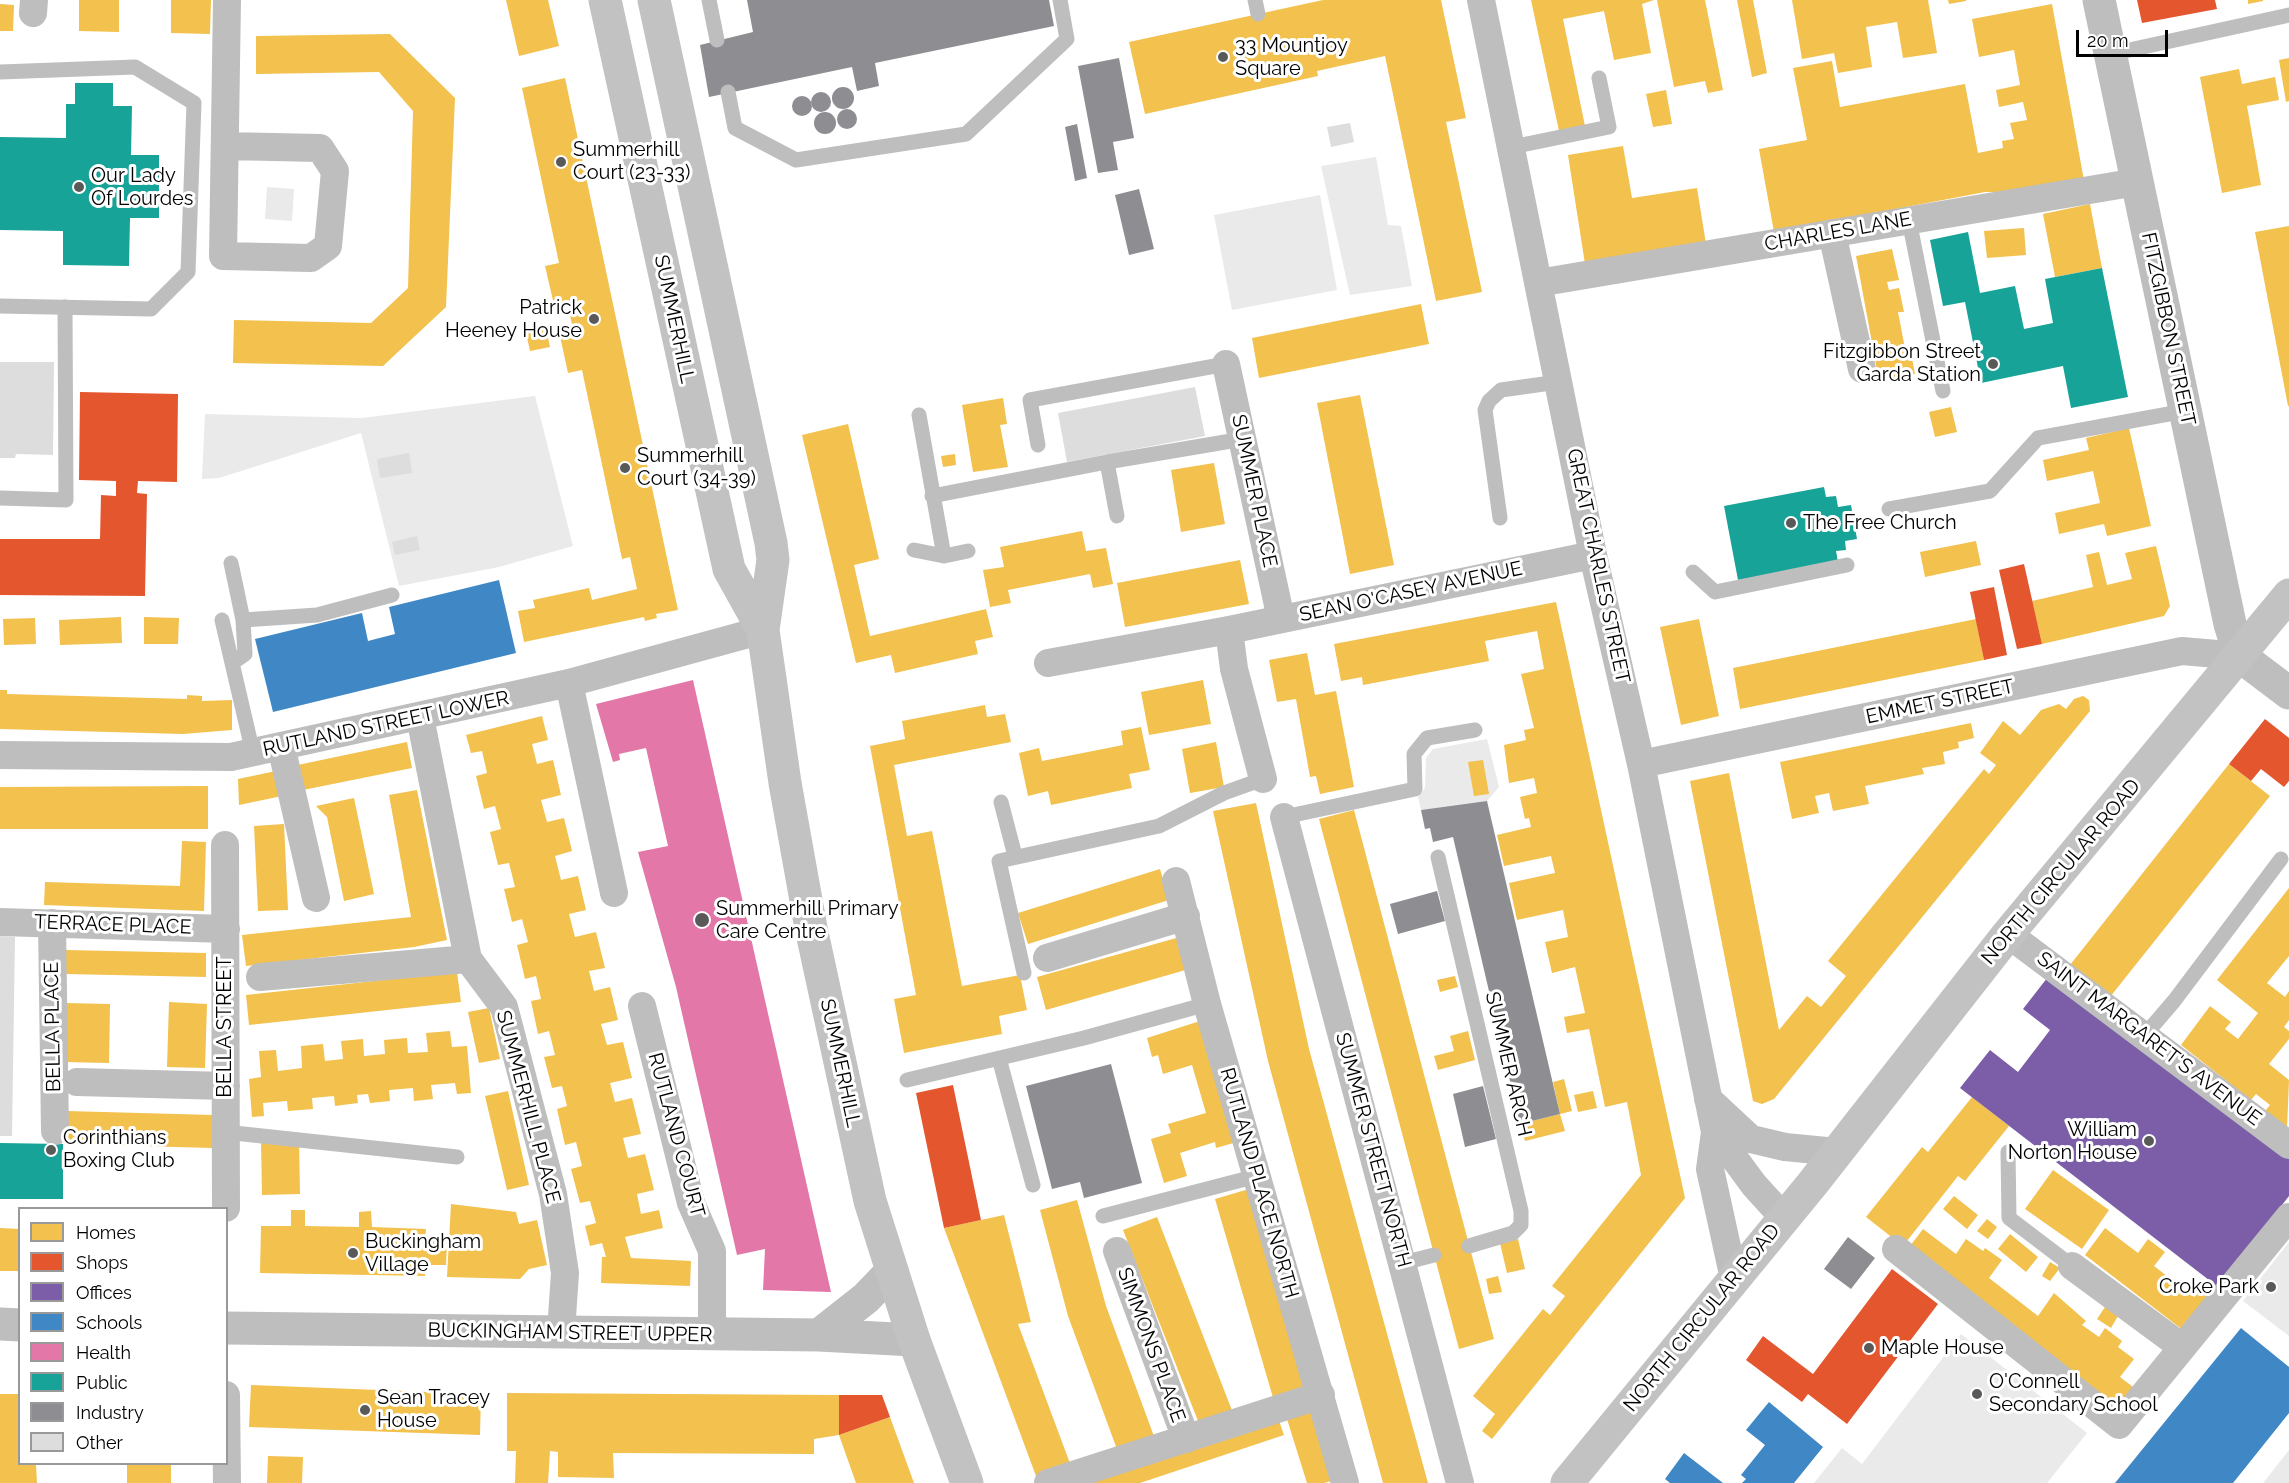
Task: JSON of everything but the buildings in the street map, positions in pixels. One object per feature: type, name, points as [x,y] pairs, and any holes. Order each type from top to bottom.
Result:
[{"type":"main road","name":"SUMMERHILL","points":[[605,0],[729,569],[763,630]]},
{"type":"main road","name":"SUMMERHILL","points":[[654,0],[771,543],[773,560],[763,630],[811,928],[870,1201],[914,1340],[967,1483]]},
{"type":"main road","name":"NORTH CIRCULAR ROAD","points":[[1567,1483],[1784,1218],[2008,934],[2289,595]]},
{"type":"street","points":[[226,146],[320,148],[335,171],[328,246],[311,258],[223,256],[227,0]]},
{"type":"street","name":"GREAT CHARLES STREET","points":[[1481,0],[1593,555],[1641,764],[1715,1132],[1710,1169],[1734,1279]]},
{"type":"street","name":"FITZGIBBON STREET","points":[[2099,0],[2230,624],[2240,656]]},
{"type":"street","name":"CHARLES LANE","points":[[1538,283],[2137,182]]},
{"type":"street","points":[[1832,233],[1862,369]]},
{"type":"street","name":"SUMMER PLACE","points":[[1226,364],[1281,619]]},
{"type":"street","name":"SEAN O'CASEY AVENUE","points":[[1048,663],[1228,630],[1593,555]]},
{"type":"street","name":"RUTLAND STREET LOWER","points":[[0,755],[212,759],[253,753],[569,683],[763,630]]},
{"type":"street","points":[[1228,630],[1234,669],[1263,780]]},
{"type":"street","name":"EMMET STREET","points":[[1641,764],[2182,651],[2240,656]]},
{"type":"street","points":[[2240,656],[2289,693]]},
{"type":"street","points":[[569,683],[614,893]]},
{"type":"street","name":"SUMMERHILL PLACE","points":[[420,717],[468,960],[504,1007],[550,1183],[565,1273],[561,1332]]},
{"type":"street","points":[[281,746],[316,898]]},
{"type":"street","name":"SUMMER STREET NORTH","points":[[1284,817],[1460,1483]]},
{"type":"street","name":"BELLA STREET","points":[[225,844],[226,1207]]},
{"type":"street","name":"RUTLAND PLACE NORTH","points":[[1176,882],[1207,1004],[1345,1483]]},
{"type":"street","points":[[1035,965],[1186,916]]},
{"type":"street","name":"TERRACE PLACE","points":[[0,922],[226,929]]},
{"type":"street","name":"BELLA PLACE","points":[[52,923],[54,1131]]},
{"type":"street","name":"SAINT MARGARET'S AVENUE","points":[[2008,934],[2289,1144]]},
{"type":"street","points":[[260,977],[468,960]]},
{"type":"street","name":"RUTLAND COURT","points":[[642,1005],[691,1203],[712,1251],[712,1336]]},
{"type":"street","points":[[77,1082],[226,1086]]},
{"type":"street","points":[[1708,1099],[1751,1139],[1785,1147],[1837,1152]]},
{"type":"street","name":"GREAT CHARLES STREET","points":[[1715,1132],[1754,1185],[1784,1218]]},
{"type":"street","points":[[1896,1249],[2119,1425],[2289,1216]]},
{"type":"street","name":"SIMMONS PLACE","points":[[1117,1251],[1186,1438]]},
{"type":"street","points":[[2072,1266],[2182,1347]]},
{"type":"street","points":[[819,1335],[866,1298],[892,1271]]},
{"type":"street","points":[[0,1324],[18,1325]]},
{"type":"street","name":"BUCKINGHAM STREET UPPER","points":[[228,1328],[712,1336],[819,1335],[914,1340]]},
{"type":"street","points":[[1048,1483],[1321,1395]]},
{"type":"street","points":[[227,1465],[227,1483]]},
{"type":"lane","points":[[709,0],[717,40]]},
{"type":"lane","points":[[728,92],[735,128],[796,160],[966,134],[1067,39],[1060,0]]},
{"type":"lane","points":[[2111,54],[2289,15]]},
{"type":"lane","points":[[0,72],[135,67],[194,104],[188,272],[151,309],[0,306]]},
{"type":"lane","points":[[1512,147],[1609,127],[1599,78]]},
{"type":"lane","points":[[1909,220],[1943,391]]},
{"type":"lane","points":[[0,498],[66,500],[65,307]]},
{"type":"lane","points":[[1038,445],[1030,400],[1226,364]]},
{"type":"lane","points":[[1500,518],[1485,410],[1489,401],[1501,390],[1558,382]]},
{"type":"lane","points":[[1889,509],[1990,491],[2038,438],[2185,411]]},
{"type":"lane","points":[[919,415],[944,556]]},
{"type":"lane","points":[[932,496],[1107,462],[1243,439]]},
{"type":"lane","points":[[1107,462],[1117,516]]},
{"type":"lane","points":[[914,550],[944,556],[968,551]]},
{"type":"lane","points":[[231,563],[243,620],[245,654],[232,663]]},
{"type":"lane","points":[[1693,572],[1715,592],[1847,565]]},
{"type":"lane","points":[[243,620],[317,615],[392,595]]},
{"type":"lane","points":[[222,620],[253,753]]},
{"type":"lane","points":[[1284,817],[1415,789],[1414,754],[1426,738],[1474,730]]},
{"type":"lane","points":[[1035,965],[999,861],[1159,826],[1224,793],[1263,780]]},
{"type":"lane","points":[[1001,802],[1015,856]]},
{"type":"lane","name":"SUMMER ARCH","points":[[1438,857],[1521,1211],[1521,1225],[1513,1233],[1469,1246]]},
{"type":"lane","points":[[2144,1036],[2174,1001],[2282,859]]},
{"type":"lane","points":[[907,1080],[1207,1004]]},
{"type":"lane","points":[[999,1058],[1033,1185]]},
{"type":"lane","points":[[225,1132],[457,1157]]},
{"type":"lane","points":[[2008,1152],[2009,1218],[2072,1266]]},
{"type":"lane","points":[[1103,1216],[1257,1176]]},
{"type":"lane","points":[[1403,1263],[1434,1255]]},
{"type":"shaded area","points":[[1376,157],[1388,225],[1401,226],[1412,286],[1350,295],[1321,166]]},
{"type":"shaded area","points":[[267,187],[294,189],[292,221],[265,219]]},
{"type":"shaded area","points":[[1320,195],[1337,290],[1232,310],[1214,215]]},
{"type":"shaded area","points":[[535,396],[573,546],[499,567],[399,586],[361,433],[219,478],[202,479],[205,414],[362,418]]},
{"type":"shaded area","points":[[1487,739],[1499,787],[1487,801],[1421,810],[1418,797],[1425,788],[1426,758],[1433,749]]},
{"type":"shaded area","name":"Croke Park","points":[[2289,1242],[2289,1336],[2243,1301]]},
{"type":"shaded area","points":[[1961,1334],[2087,1433],[2047,1483],[1814,1483],[1842,1448],[1862,1464]]},
{"type":"shaded area","points":[[2289,1450],[2289,1483],[2263,1483]]},
{"type":"place","name":"33 Mountjoy Square","points":[[1223,57]]},
{"type":"place","name":"Summerhill Court (23-33)","points":[[561,162]]},
{"type":"place","name":"Our Lady Of Lourdes","points":[[79,187]]},
{"type":"place","name":"Patrick Heeney House","points":[[594,319]]},
{"type":"place","name":"Fitzgibbon Street Garda Station","points":[[1993,364]]},
{"type":"place","name":"Summerhill Court (34-39)","points":[[625,468]]},
{"type":"place","name":"The Free Church","points":[[1791,523]]},
{"type":"place","name":"Summerhill Primary Care Centre","points":[[702,920]]},
{"type":"place","name":"William Norton House","points":[[2149,1141]]},
{"type":"place","name":"Corinthians Boxing Club","points":[[51,1150]]},
{"type":"place","name":"Buckingham Village","points":[[353,1253]]},
{"type":"place","name":"Croke Park","points":[[2271,1287]]},
{"type":"place","name":"Maple House","points":[[1869,1348]]},
{"type":"place","name":"O'Connell Secondary School","points":[[1977,1394]]},
{"type":"place","name":"Sean Tracey House","points":[[365,1410]]}]
